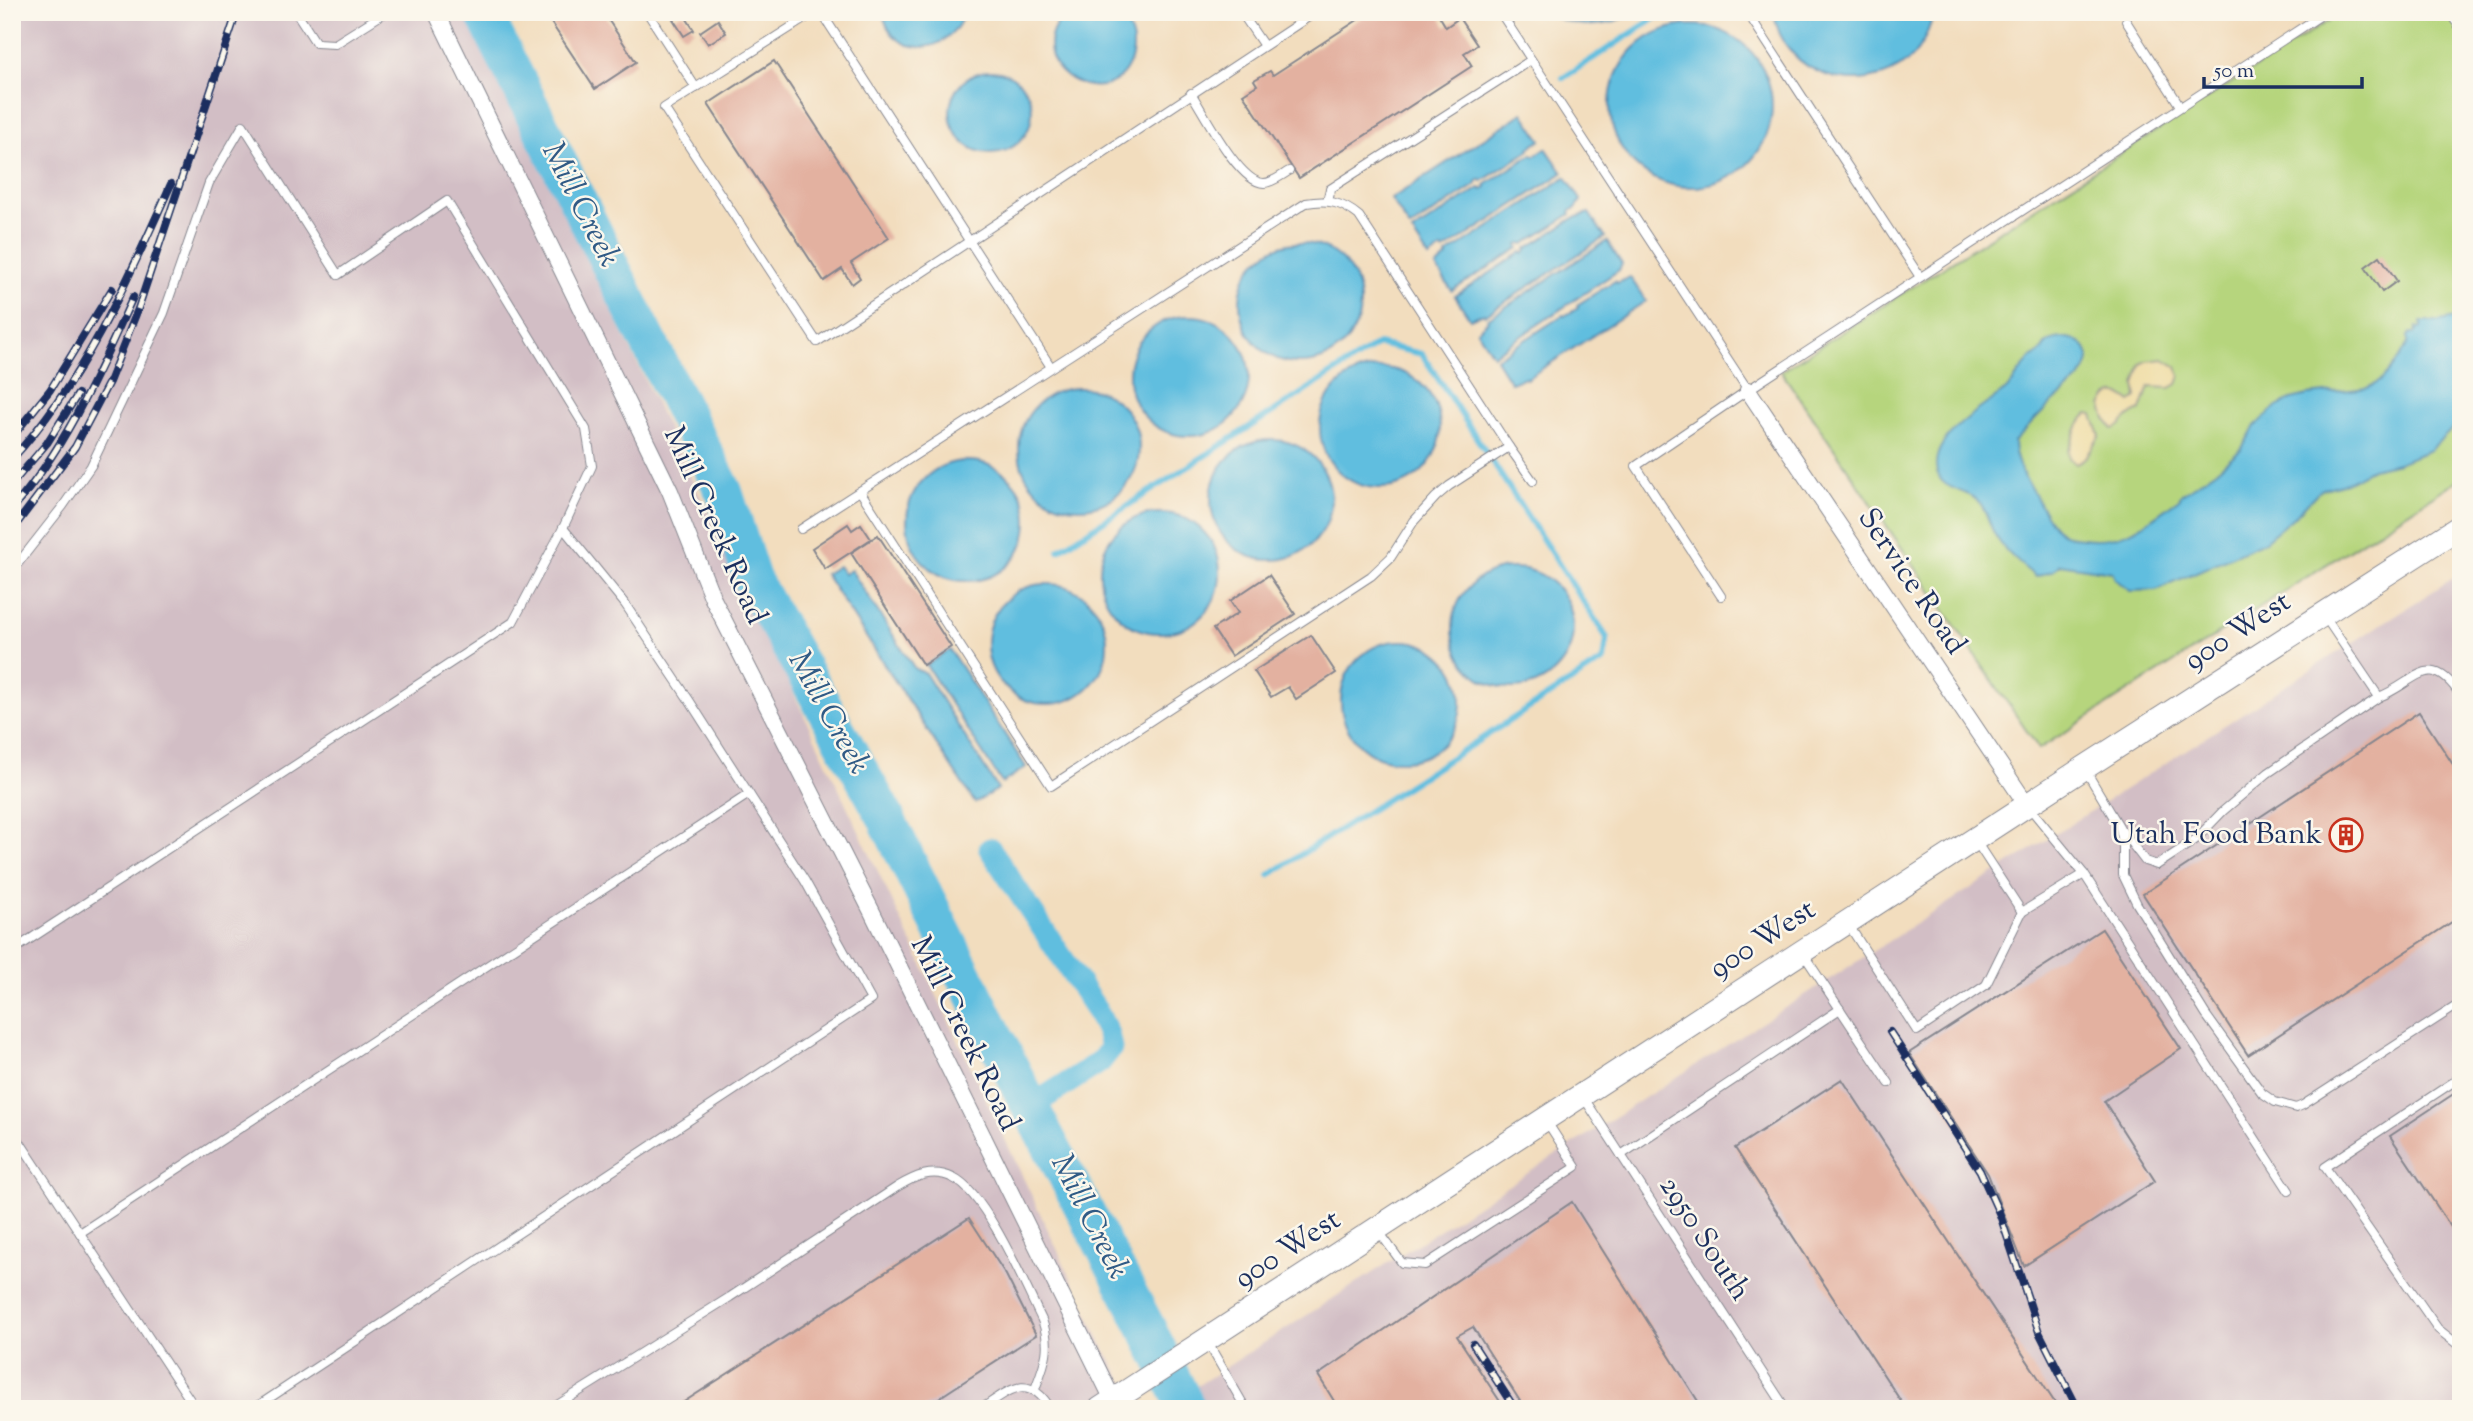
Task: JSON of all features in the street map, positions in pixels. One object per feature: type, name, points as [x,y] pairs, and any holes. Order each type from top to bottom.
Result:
[{"type":"main road","name":"900 West","points":[[1110,1406],[1146,1379],[2084,768],[2323,614],[2457,535]]},
{"type":"street","name":"Mill Creek Road","points":[[436,12],[670,491],[713,599],[871,910],[1110,1406]]},
{"type":"street","points":[[2454,12],[2461,22]]},
{"type":"street","name":"Service Road","points":[[1748,390],[2027,805]]},
{"type":"lane","points":[[296,12],[316,43],[335,44],[386,12]]},
{"type":"lane","points":[[647,12],[696,88]]},
{"type":"lane","points":[[815,12],[664,108],[817,342],[1316,12]]},
{"type":"lane","points":[[821,12],[1051,367]]},
{"type":"lane","points":[[1241,12],[1264,47]]},
{"type":"lane","points":[[1500,12],[1748,390]]},
{"type":"lane","points":[[1747,12],[1920,277]]},
{"type":"lane","points":[[1721,596],[1636,466],[2326,12]]},
{"type":"lane","points":[[2126,21],[2180,106]]},
{"type":"lane","points":[[1327,201],[1330,188],[1531,60]]},
{"type":"lane","points":[[1191,93],[1239,169],[1264,183],[1289,171]]},
{"type":"lane","points":[[12,571],[91,466],[164,313],[209,183],[243,125],[338,275],[447,201],[586,429],[592,466],[563,528],[513,622],[12,951]]},
{"type":"lane","points":[[801,529],[1306,203],[1327,201],[1342,204],[1359,216],[1533,481]]},
{"type":"lane","points":[[860,491],[1051,786],[1371,576],[1391,557],[1424,509],[1449,486],[1509,447]]},
{"type":"lane","points":[[253,1409],[871,1000],[805,881],[749,794],[625,604],[563,528]]},
{"type":"lane","points":[[2323,614],[2379,697]]},
{"type":"lane","points":[[2084,768],[2120,828],[2146,861],[2157,864],[2195,840],[2227,807],[2268,773],[2379,697],[2423,671],[2434,671],[2451,681],[2461,696]]},
{"type":"lane","points":[[80,1233],[749,794]]},
{"type":"lane","points":[[2027,805],[2084,874],[2289,1191]]},
{"type":"lane","points":[[2120,828],[2123,875],[2137,904],[2247,1075],[2262,1093],[2275,1102],[2296,1108],[2303,1105],[2461,1003]]},
{"type":"lane","points":[[1975,839],[2022,912]]},
{"type":"lane","points":[[1847,923],[1917,1031],[1986,985],[2022,912],[2084,874]]},
{"type":"lane","points":[[1802,952],[1889,1083]]},
{"type":"lane","points":[[1621,1155],[1840,1009]]},
{"type":"lane","points":[[2461,1077],[2325,1167],[2438,1329],[2461,1346]]},
{"type":"lane","name":"2950 South","points":[[1583,1095],[1786,1409]]},
{"type":"lane","points":[[1377,1229],[1402,1263],[1425,1265],[1530,1197],[1576,1167],[1546,1119]]},
{"type":"lane","points":[[12,1130],[196,1409]]},
{"type":"lane","points":[[551,1409],[730,1297],[906,1181],[933,1173],[960,1181],[981,1204],[1046,1331],[1048,1349],[1035,1389]]},
{"type":"lane","points":[[1207,1340],[1246,1409]]},
{"type":"lane","points":[[981,1409],[1011,1390],[1026,1387],[1041,1393],[1052,1409]]},
{"type":"shaded area","points":[[12,12],[466,12],[496,66],[1104,1348],[1139,1409],[12,1409]]},
{"type":"shaded area","points":[[2461,573],[2461,1409],[1161,1409],[2430,593]]},
{"type":"green space","points":[[2342,12],[2461,12],[2461,478],[2039,749],[1781,371]]},
{"type":"sand","points":[[2164,359],[2177,367],[2180,376],[2177,384],[2170,388],[2149,387],[2141,410],[2113,429],[2107,421],[2102,405],[2105,400],[2112,394],[2123,396],[2131,402],[2137,398],[2135,384],[2141,364]]},
{"type":"sand","points":[[2088,414],[2093,415],[2100,436],[2088,455],[2076,463],[2069,458],[2068,451],[2077,428]]},
{"type":"water","points":[[883,12],[964,12],[957,27],[947,38],[934,45],[921,47],[908,45],[896,38],[888,27]]},
{"type":"water","points":[[1067,12],[1117,12],[1128,27],[1133,43],[1132,56],[1122,76],[1106,85],[1088,86],[1071,79],[1058,67],[1051,51],[1053,32]]},
{"type":"water","points":[[1543,12],[1633,12],[1610,23],[1588,25],[1566,21]]},
{"type":"water","points":[[1774,12],[1934,12],[1925,38],[1909,60],[1890,72],[1869,79],[1848,80],[1827,75],[1808,66],[1792,52],[1780,34]]},
{"type":"water","points":[[1691,25],[1722,31],[1748,49],[1766,75],[1772,106],[1766,137],[1748,163],[1722,181],[1691,187],[1660,181],[1634,163],[1616,137],[1610,106],[1616,75],[1634,49],[1660,31]]},
{"type":"water","points":[[983,71],[999,71],[1014,78],[1025,89],[1032,104],[1029,128],[1020,141],[999,153],[983,153],[968,146],[957,135],[950,120],[950,104],[957,89],[968,78]]},
{"type":"water","points":[[1523,113],[1541,140],[1529,148],[1530,150],[1482,181],[1481,179],[1476,182],[1477,184],[1410,228],[1391,199]]},
{"type":"water","points":[[1546,148],[1563,173],[1429,258],[1412,232],[1480,188],[1482,190],[1485,185],[1532,154],[1534,156]]},
{"type":"water","points":[[1566,177],[1581,200],[1577,207],[1570,211],[1571,214],[1524,244],[1518,245],[1519,248],[1452,291],[1436,267],[1446,255]]},
{"type":"water","points":[[1589,213],[1605,237],[1485,315],[1484,313],[1470,319],[1455,296],[1522,252],[1523,254],[1526,249],[1574,218]]},
{"type":"water","points":[[1607,241],[1622,264],[1619,270],[1493,355],[1477,331],[1487,319]]},
{"type":"water","points":[[1300,243],[1323,248],[1342,261],[1355,280],[1360,303],[1355,326],[1342,345],[1323,358],[1300,363],[1277,358],[1258,345],[1245,326],[1240,303],[1245,280],[1258,261],[1277,248]]},
{"type":"water","points":[[1630,277],[1646,301],[1526,379],[1525,377],[1511,383],[1496,359],[1578,308],[1577,305],[1615,281],[1617,283]]},
{"type":"water","points":[[1189,316],[1212,321],[1231,334],[1244,353],[1249,376],[1244,399],[1231,418],[1212,431],[1189,436],[1166,431],[1147,418],[1134,399],[1129,376],[1134,353],[1147,334],[1166,321]]},
{"type":"water","points":[[2461,317],[2461,421],[2430,450],[2398,463],[2372,469],[2346,483],[2320,490],[2264,542],[2156,590],[2130,591],[2115,579],[2112,572],[2060,564],[2053,571],[2036,577],[1999,541],[1979,502],[1944,483],[1937,472],[1936,459],[1941,447],[1959,425],[2005,391],[2046,343],[2058,338],[2074,340],[2086,348],[2088,362],[2085,371],[2014,442],[2016,457],[2045,514],[2065,535],[2097,539],[2123,535],[2156,516],[2218,469],[2242,448],[2255,426],[2274,409],[2291,399],[2308,395],[2367,388],[2381,381],[2400,358],[2408,343],[2408,336],[2416,333],[2417,327],[2422,327],[2421,322]]},
{"type":"water","points":[[1380,368],[1403,373],[1422,386],[1435,405],[1440,428],[1435,451],[1422,470],[1403,483],[1380,488],[1357,483],[1338,470],[1325,451],[1320,428],[1325,405],[1338,386],[1357,373]]},
{"type":"water","points":[[1079,388],[1102,393],[1121,406],[1134,425],[1139,448],[1134,471],[1121,490],[1102,503],[1079,508],[1056,503],[1037,490],[1024,471],[1019,448],[1024,425],[1037,406],[1056,393]]},
{"type":"water","points":[[1271,440],[1294,445],[1313,458],[1326,477],[1331,500],[1326,523],[1313,542],[1294,555],[1271,560],[1248,555],[1229,542],[1216,523],[1211,500],[1216,477],[1229,458],[1248,445]]},
{"type":"water","points":[[967,461],[990,466],[1009,479],[1022,498],[1027,521],[1022,544],[1009,563],[990,576],[967,581],[944,576],[925,563],[912,544],[907,521],[912,498],[925,479],[944,466]]},
{"type":"water","points":[[1160,513],[1183,518],[1202,531],[1215,550],[1220,573],[1215,596],[1202,615],[1183,628],[1160,633],[1137,628],[1118,615],[1105,596],[1100,573],[1105,550],[1118,531],[1137,518]]},
{"type":"water","points":[[838,566],[844,574],[851,570],[915,669],[925,673],[998,789],[975,803],[825,574]]},
{"type":"water","points":[[1513,568],[1536,573],[1555,586],[1568,605],[1573,628],[1568,651],[1555,670],[1536,683],[1513,688],[1490,683],[1471,670],[1458,651],[1453,628],[1458,605],[1471,586],[1490,573]]},
{"type":"water","points":[[1047,584],[1070,589],[1089,602],[1102,621],[1107,644],[1102,667],[1089,686],[1070,699],[1047,704],[1024,699],[1005,686],[992,667],[987,644],[992,621],[1005,602],[1024,589]]},
{"type":"water","points":[[1401,641],[1424,646],[1443,659],[1456,678],[1461,701],[1456,724],[1443,743],[1424,756],[1401,761],[1378,756],[1359,743],[1346,724],[1341,701],[1346,678],[1359,659],[1378,646]]},
{"type":"water","points":[[950,650],[1026,767],[1002,783],[926,665]]},
{"type":"building","points":[[544,12],[603,12],[636,62],[595,89]]},
{"type":"building","points":[[1370,12],[1437,12],[1446,27],[1459,18],[1477,45],[1464,53],[1472,66],[1299,178],[1243,94],[1257,85],[1254,80],[1270,71],[1273,75]]},
{"type":"building","points":[[683,13],[694,30],[684,36],[673,19]]},
{"type":"building","points":[[718,20],[726,33],[708,44],[700,32]]},
{"type":"building","points":[[774,61],[889,238],[851,263],[860,278],[852,284],[842,269],[824,281],[708,104]]},
{"type":"building","points":[[2380,256],[2397,281],[2382,292],[2365,267]]},
{"type":"building","points":[[848,524],[852,530],[861,524],[871,539],[825,569],[812,548]]},
{"type":"building","points":[[878,535],[951,647],[923,665],[851,553]]},
{"type":"building","points":[[1269,575],[1295,614],[1231,656],[1213,629],[1238,613],[1230,601]]},
{"type":"building","points":[[1311,635],[1336,673],[1296,699],[1288,687],[1271,697],[1254,671]]},
{"type":"building","name":"Utah Food Bank","points":[[2419,712],[2461,777],[2461,916],[2248,1055],[2143,894]]},
{"type":"building","points":[[2102,929],[2181,1049],[2104,1101],[2155,1181],[2024,1266],[1988,1174],[1909,1053]]},
{"type":"building","points":[[1842,1079],[2059,1409],[1906,1409],[1735,1148]]},
{"type":"building","points":[[2461,1089],[2461,1242],[2390,1136]]},
{"type":"building","points":[[1572,1202],[1703,1409],[1525,1409],[1473,1327],[1457,1336],[1505,1409],[1339,1409],[1318,1375]]},
{"type":"building","points":[[969,1218],[1006,1275],[1036,1335],[922,1409],[673,1409]]},
{"type":"waterway","name":"Mill Creek","points":[[483,12],[724,492],[752,579],[884,814],[1030,1107],[1187,1409]]},
{"type":"waterway","points":[[1563,78],[1664,12]]},
{"type":"waterway","points":[[1059,550],[1378,344],[1422,354],[1607,638],[1604,660],[1269,875]]},
{"type":"waterway","points":[[990,849],[1096,1009],[1108,1034],[1111,1048],[1100,1062],[1030,1107]]},
{"type":"railway","points":[[12,530],[75,447],[109,382],[138,309],[237,12]]},
{"type":"railway","points":[[12,459],[38,429],[83,363],[121,293],[171,184]]},
{"type":"railway","points":[[12,437],[50,390],[112,289]]},
{"type":"railway","points":[[12,509],[49,461],[65,435],[94,381],[133,297]]},
{"type":"railway","points":[[12,484],[47,443],[78,394]]},
{"type":"railway","points":[[1890,1032],[1980,1171],[2000,1215],[2039,1332],[2078,1409]]},
{"type":"railway","points":[[1473,1344],[1515,1409]]},
{"type":"place","name":"Utah Food Bank","points":[[2346,835]]}]
